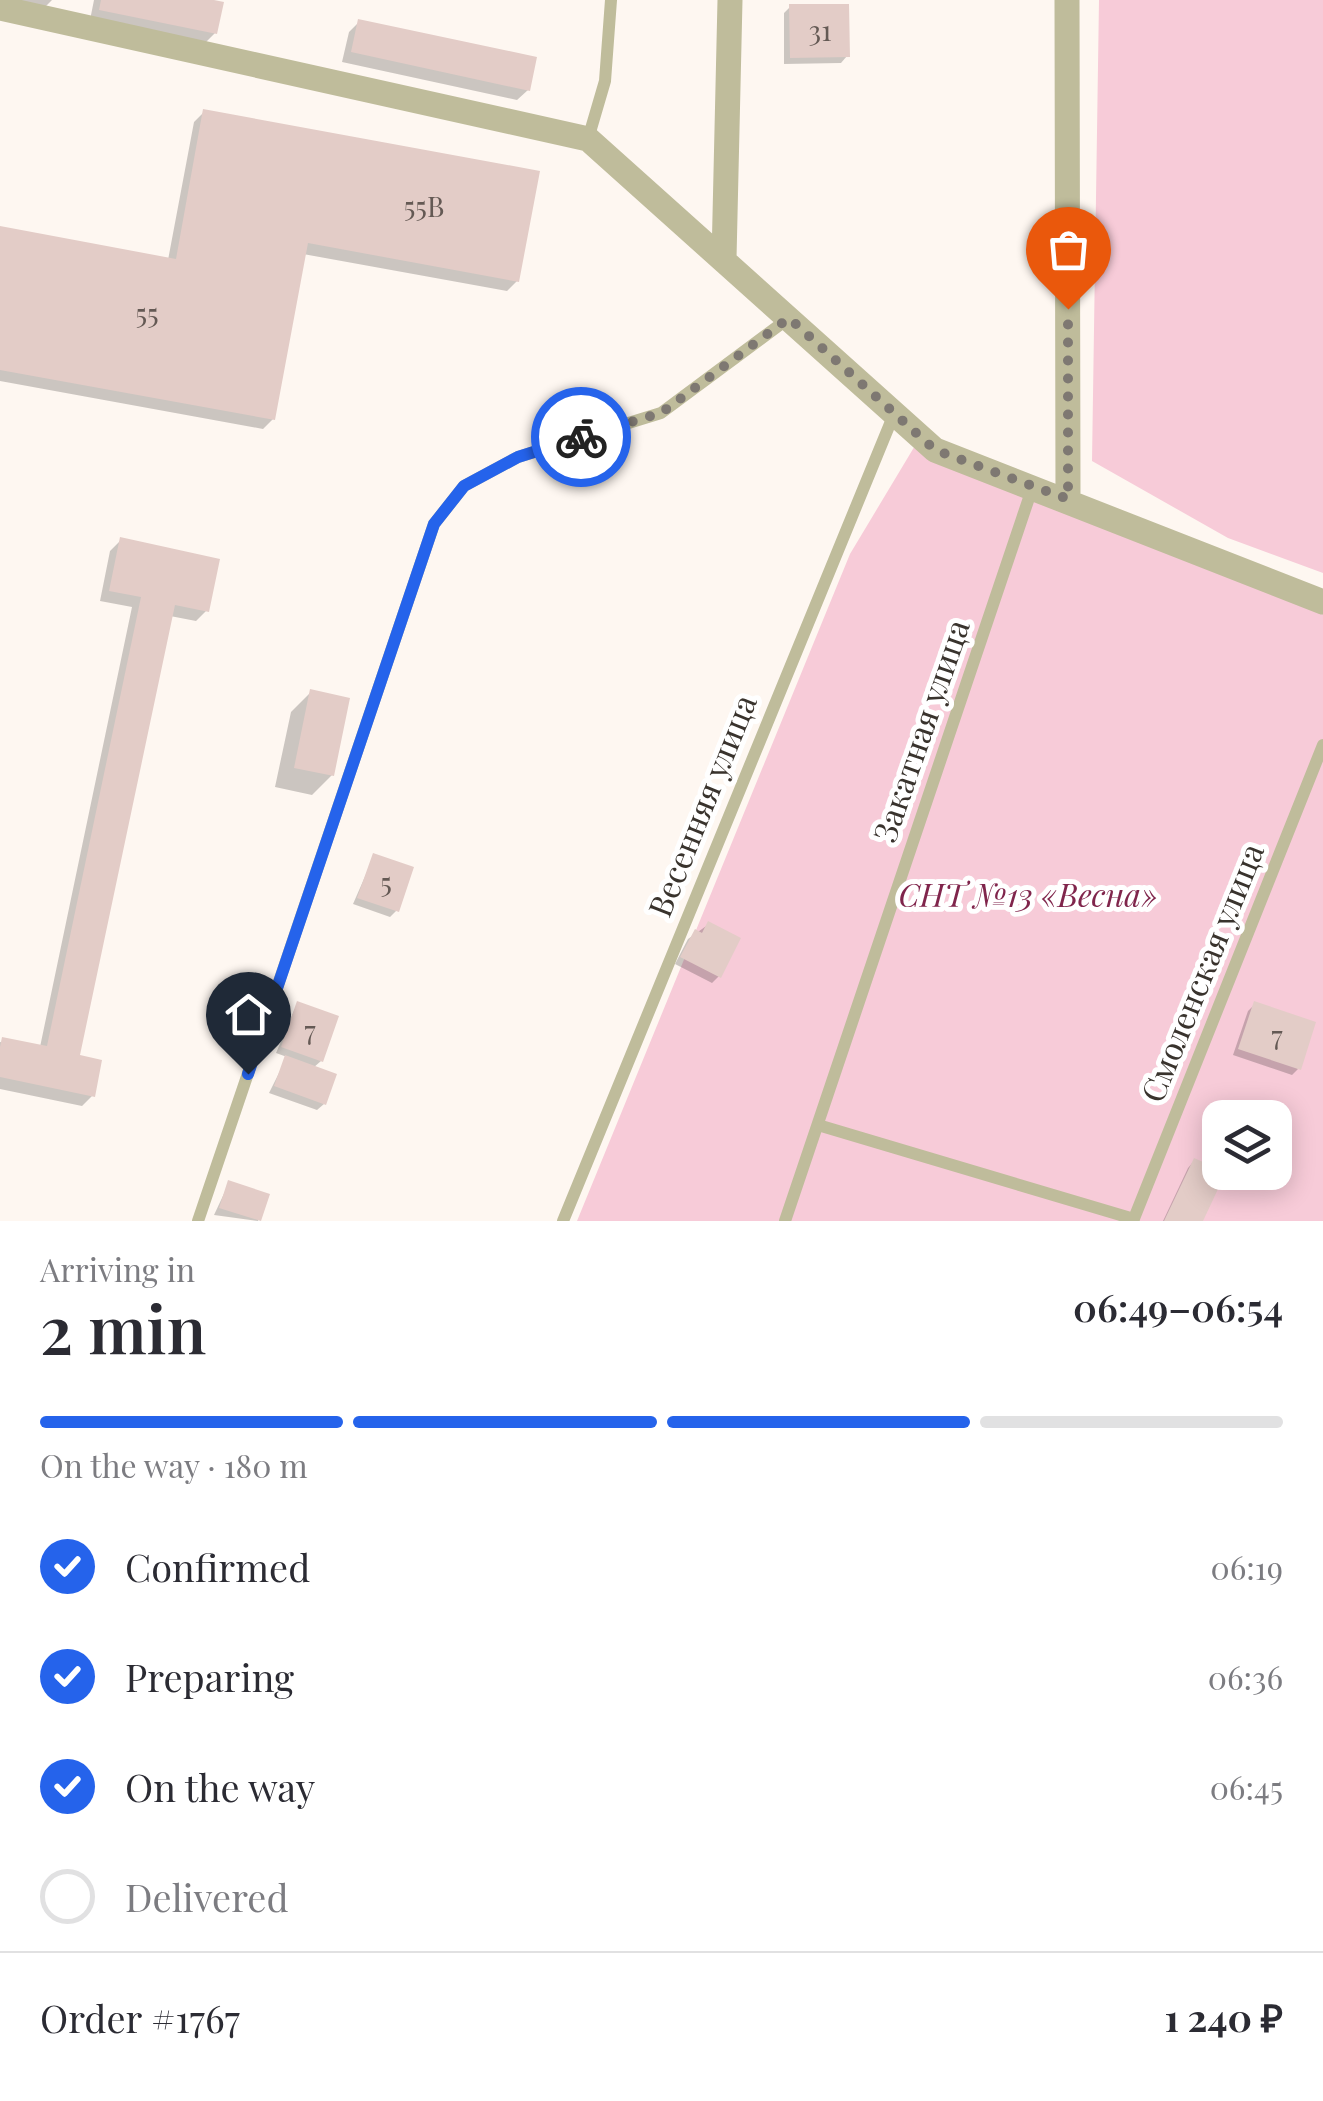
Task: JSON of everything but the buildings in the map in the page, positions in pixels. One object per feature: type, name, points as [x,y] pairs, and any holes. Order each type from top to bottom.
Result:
[{"type":"street","points":[[724,259],[730,0]]},
{"type":"street","points":[[1066,0],[1068,499]]},
{"type":"street","points":[[0,8],[588,139],[935,450],[1323,602]]},
{"type":"lane","points":[[588,139],[605,82],[611,0]]},
{"type":"lane","points":[[198,1221],[434,524],[464,486],[518,457],[661,413],[789,318]]},
{"type":"lane","name":"Весенняя улица","points":[[563,1221],[894,413]]},
{"type":"lane","name":"Закатная улица","points":[[786,1221],[1033,486]]},
{"type":"lane","name":"Смоленская улица","points":[[1134,1220],[1323,744]]},
{"type":"lane","points":[[818,1125],[1134,1220]]},
{"type":"green space","points":[[1099,0],[1323,0],[1323,573],[1228,538],[1092,461]]},
{"type":"green space","name":"СНТ №13 «Весна»","points":[[919,439],[1323,608],[1323,1221],[577,1221],[850,554]]},
{"type":"way so far","points":[[581,437],[661,413],[789,318],[935,450],[1068,499],[1068,309]]},
{"type":"route","points":[[248,1074],[434,524],[464,486],[518,457],[581,437]]}]
